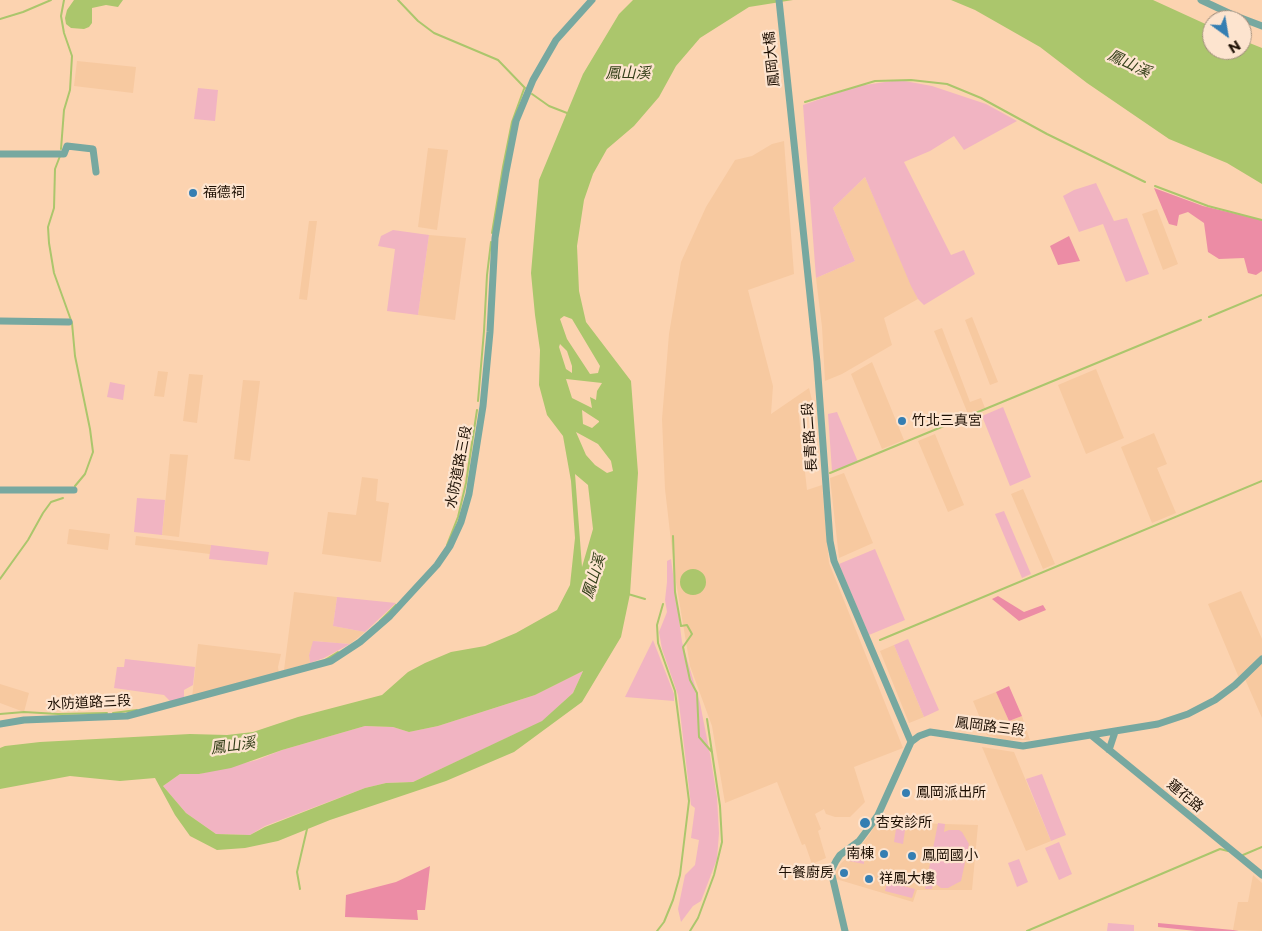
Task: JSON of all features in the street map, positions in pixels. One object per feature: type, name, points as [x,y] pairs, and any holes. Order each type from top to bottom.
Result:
[{"type":"street","name":"水防道路三段","points":[[0,724],[33,719],[128,716],[331,661],[360,642],[390,616],[437,565],[450,546],[461,522],[469,494],[482,406],[490,332],[495,238],[516,121],[533,80],[556,40],[592,0]]},
{"type":"street","name":"鳳岡大橋","points":[[778,0],[790,116]]},
{"type":"street","points":[[1201,0],[1262,26]]},
{"type":"street","name":"長青路二段","points":[[790,116],[807,253],[834,561],[911,742]]},
{"type":"street","points":[[0,154],[64,154],[67,146],[92,148],[96,172]]},
{"type":"street","points":[[0,321],[69,322]]},
{"type":"street","points":[[0,490],[74,490]]},
{"type":"street","name":"鳳岡路三段","points":[[911,742],[919,736],[930,732],[1017,746],[1091,736],[1158,724],[1188,714],[1215,700],[1235,685],[1262,659]]},
{"type":"street","points":[[1110,750],[1115,732]]},
{"type":"street","name":"蓮花路","points":[[1091,736],[1262,876]]},
{"type":"street","points":[[845,931],[831,871],[836,861],[859,841],[878,815],[911,742]]},
{"type":"shaded area","points":[[77,61],[136,67],[133,93],[74,86]]},
{"type":"shaded area","points":[[899,80],[932,86],[986,104],[1017,121],[964,150],[954,136],[930,151],[904,162],[951,255],[964,250],[975,274],[924,305],[918,299],[911,286],[865,177],[833,208],[855,261],[816,278],[803,105],[858,86]]},
{"type":"shaded area","points":[[198,88],[218,90],[215,121],[194,119]]},
{"type":"shaded area","points":[[784,141],[794,274],[748,290],[773,386],[771,414],[809,388],[812,400],[798,408],[807,490],[822,485],[829,563],[903,748],[854,767],[865,802],[850,817],[835,817],[826,814],[824,809],[815,814],[821,829],[818,831],[826,858],[812,864],[805,844],[802,845],[777,782],[725,803],[712,726],[690,666],[675,576],[665,489],[662,419],[669,334],[681,262],[706,207],[735,160],[752,156],[772,144]]},
{"type":"shaded area","points":[[428,148],[448,150],[437,230],[418,227]]},
{"type":"shaded area","points":[[865,177],[918,299],[884,318],[892,345],[842,374],[825,381],[822,327],[816,278],[855,261],[833,208]]},
{"type":"shaded area","points":[[1096,183],[1114,221],[1127,218],[1149,274],[1126,282],[1103,224],[1079,232],[1063,196],[1074,190]]},
{"type":"shaded area","points":[[1154,188],[1203,206],[1262,220],[1262,271],[1256,275],[1248,273],[1244,258],[1219,259],[1208,252],[1204,223],[1188,212],[1179,215],[1177,226],[1169,224]]},
{"type":"shaded area","points":[[1157,209],[1178,264],[1163,270],[1142,214]]},
{"type":"shaded area","points":[[309,221],[317,221],[307,300],[299,299]]},
{"type":"shaded area","points":[[393,230],[429,235],[418,315],[387,311],[395,249],[378,246],[381,236]]},
{"type":"shaded area","points":[[429,235],[466,238],[455,320],[418,315]]},
{"type":"shaded area","points":[[1069,236],[1080,261],[1058,265],[1050,246]]},
{"type":"shaded area","points":[[972,317],[998,382],[990,385],[965,320]]},
{"type":"shaded area","points":[[942,328],[970,402],[981,398],[985,408],[968,414],[934,331]]},
{"type":"shaded area","points":[[872,362],[904,440],[882,449],[851,374]]},
{"type":"shaded area","points":[[1096,369],[1124,438],[1086,454],[1058,385]]},
{"type":"shaded area","points":[[158,371],[168,372],[164,397],[154,396]]},
{"type":"shaded area","points":[[189,374],[203,375],[197,423],[183,421]]},
{"type":"shaded area","points":[[243,380],[260,381],[250,461],[234,459]]},
{"type":"shaded area","points":[[110,382],[125,385],[123,400],[107,397]]},
{"type":"shaded area","points":[[1003,407],[1031,477],[1010,486],[982,416]]},
{"type":"shaded area","points":[[837,412],[858,462],[832,471],[828,414]]},
{"type":"shaded area","points":[[1154,433],[1167,464],[1157,468],[1176,513],[1152,523],[1121,447]]},
{"type":"shaded area","points":[[935,434],[964,505],[948,512],[918,441]]},
{"type":"shaded area","points":[[170,454],[188,455],[179,537],[162,535]]},
{"type":"shaded area","points":[[844,473],[873,543],[839,558],[830,478]]},
{"type":"shaded area","points":[[362,477],[378,479],[376,501],[389,503],[381,562],[322,554],[328,512],[356,515]]},
{"type":"shaded area","points":[[1023,489],[1055,564],[1043,569],[1011,494]]},
{"type":"shaded area","points":[[137,498],[165,500],[162,535],[134,532]]},
{"type":"shaded area","points":[[1004,511],[1031,574],[1022,578],[995,514]]},
{"type":"shaded area","points":[[69,529],[110,534],[108,550],[67,544]]},
{"type":"shaded area","points":[[136,536],[211,545],[210,554],[135,545]]},
{"type":"shaded area","points":[[211,545],[269,552],[267,565],[209,559]]},
{"type":"shaded area","points":[[875,549],[905,620],[869,635],[839,564]]},
{"type":"shaded area","points":[[671,559],[682,642],[700,703],[710,754],[717,797],[719,833],[717,859],[701,901],[693,906],[681,922],[678,909],[685,875],[695,865],[699,840],[691,838],[695,808],[691,805],[678,695],[662,649],[659,632],[667,612],[665,600],[667,561]]},
{"type":"shaded area","points":[[1241,591],[1262,639],[1262,655],[1239,678],[1208,604]]},
{"type":"shaded area","points":[[294,592],[337,597],[333,626],[365,632],[350,644],[314,641],[309,655],[310,663],[284,670]]},
{"type":"shaded area","points":[[998,596],[1024,612],[1043,605],[1046,610],[1019,621],[992,599]]},
{"type":"shaded area","points":[[337,597],[396,603],[365,632],[333,626]]},
{"type":"shaded area","points":[[908,639],[939,710],[924,717],[894,645]]},
{"type":"shaded area","points":[[653,640],[674,694],[674,701],[625,697]]},
{"type":"shaded area","points":[[313,641],[350,644],[310,663],[309,655]]},
{"type":"shaded area","points":[[198,644],[281,654],[278,667],[279,674],[192,698]]},
{"type":"shaded area","points":[[894,645],[924,717],[909,723],[880,651]]},
{"type":"shaded area","points":[[125,659],[195,667],[193,685],[184,690],[184,698],[171,702],[164,695],[114,688],[117,667],[124,667]]},
{"type":"shaded area","points":[[1262,662],[1262,718],[1245,679]]},
{"type":"shaded area","points":[[583,671],[573,693],[543,721],[413,782],[386,783],[365,788],[265,826],[250,835],[216,834],[186,813],[163,786],[180,774],[199,774],[257,760],[282,750],[365,726],[393,727],[409,732],[438,726],[535,695]]},
{"type":"shaded area","points":[[0,684],[29,693],[24,712],[0,703]]},
{"type":"shaded area","points":[[1009,686],[1022,716],[1009,721],[996,692]]},
{"type":"shaded area","points":[[996,692],[1009,721],[1022,716],[1030,740],[1005,740],[987,735],[973,701]]},
{"type":"shaded area","points":[[982,747],[1014,752],[1051,841],[1026,851]]},
{"type":"shaded area","points":[[1042,774],[1066,835],[1051,841],[1026,779]]},
{"type":"shaded area","name":"鳳岡國小","points":[[877,822],[978,825],[972,890],[917,890],[913,902],[836,879],[836,872],[841,863],[858,849]]},
{"type":"shaded area","points":[[938,823],[945,824],[944,832],[959,830],[962,832],[969,844],[961,881],[948,888],[941,888],[933,882],[932,889],[925,889]]},
{"type":"shaded area","points":[[896,829],[905,830],[903,844],[894,842]]},
{"type":"shaded area","points":[[1059,842],[1072,874],[1059,880],[1045,848]]},
{"type":"shaded area","points":[[858,851],[864,853],[864,864],[849,861]]},
{"type":"shaded area","points":[[1019,859],[1028,882],[1017,887],[1008,863]]},
{"type":"shaded area","points":[[430,866],[425,910],[417,910],[418,920],[345,917],[346,895],[396,882]]},
{"type":"shaded area","points":[[1253,875],[1262,883],[1262,931],[1233,930],[1238,902],[1248,902]]},
{"type":"shaded area","points":[[887,882],[915,889],[912,898],[885,891]]},
{"type":"shaded area","points":[[1108,923],[1134,925],[1134,931],[1107,931]]},
{"type":"shaded area","points":[[1158,923],[1239,931],[1196,931],[1158,927]]},
{"type":"water","points":[[74,0],[123,0],[118,7],[106,5],[92,8],[92,23],[84,29],[71,28],[66,24],[67,10]]},
{"type":"water","name":"鳳山溪","points":[[633,0],[793,0],[749,7],[700,38],[676,66],[659,97],[634,126],[607,149],[593,174],[584,200],[577,246],[579,291],[586,322],[631,381],[638,473],[630,594],[621,637],[582,702],[514,752],[446,781],[330,820],[278,841],[245,848],[217,850],[190,836],[175,815],[155,778],[120,781],[70,776],[0,789],[0,748],[5,746],[40,742],[190,734],[227,735],[253,732],[298,717],[382,695],[408,672],[425,663],[451,652],[485,646],[516,633],[557,610],[570,585],[575,538],[571,481],[563,436],[547,415],[539,385],[540,350],[531,273],[539,180],[583,74],[619,14]],"holes":[[[564,316],[572,319],[600,366],[598,373],[590,374],[567,339],[560,319]],[[560,344],[567,351],[572,366],[572,373],[566,369],[559,347]],[[566,379],[602,383],[597,391],[596,400],[590,397],[592,408],[572,398]],[[582,410],[599,421],[592,428],[583,424]],[[576,432],[598,444],[611,461],[613,471],[607,473],[595,465],[586,455]],[[575,474],[588,485],[593,529],[582,567]],[[583,671],[573,693],[542,721],[413,782],[386,783],[365,788],[265,827],[250,835],[216,834],[186,813],[163,786],[180,774],[199,774],[231,768],[282,750],[365,726],[393,727],[409,732],[438,726],[535,695]]]},
{"type":"water","name":"鳳山溪","points":[[951,0],[1153,0],[1202,22],[1202,60],[1252,60],[1252,44],[1262,48],[1262,184],[1227,163],[1169,139],[1087,83],[1040,47],[975,10]]},
{"type":"water","points":[[693,569],[702,573],[706,582],[702,591],[693,595],[684,591],[680,582],[684,573]]},
{"type":"waterway","points":[[0,19],[51,0]]},
{"type":"waterway","points":[[61,149],[64,110],[70,90],[72,56],[64,33],[61,16],[64,0]]},
{"type":"waterway","points":[[398,0],[418,21],[434,33],[498,60],[525,88]]},
{"type":"waterway","points":[[805,102],[875,81],[911,80],[947,84],[981,98],[1047,134],[1145,182]]},
{"type":"waterway","points":[[492,233],[512,122],[524,89]]},
{"type":"waterway","points":[[532,94],[549,106],[567,113]]},
{"type":"waterway","points":[[60,156],[55,169],[54,208],[48,227],[49,243],[54,273],[72,323],[75,356],[93,452],[85,474],[75,486]]},
{"type":"waterway","points":[[1155,186],[1208,206],[1262,220]]},
{"type":"waterway","points":[[478,401],[491,242]]},
{"type":"waterway","points":[[1209,317],[1262,295]]},
{"type":"waterway","points":[[830,473],[1201,320]]},
{"type":"waterway","points":[[447,545],[458,517],[466,483],[477,410]]},
{"type":"waterway","points":[[880,640],[1262,481]]},
{"type":"waterway","points":[[0,579],[28,540],[51,502],[63,498]]},
{"type":"waterway","points":[[673,536],[675,592],[681,626],[687,625],[692,634],[683,647],[690,680],[697,693],[699,737],[712,752]]},
{"type":"waterway","points":[[628,594],[645,599]]},
{"type":"waterway","points":[[657,931],[664,922],[680,875],[689,801],[675,691],[658,643],[657,625],[663,604]]},
{"type":"waterway","points":[[380,621],[396,605]]},
{"type":"waterway","points":[[325,660],[338,652]]},
{"type":"waterway","points":[[113,713],[137,710]]},
{"type":"waterway","points":[[0,714],[24,712],[58,714],[107,713]]},
{"type":"waterway","points":[[690,931],[698,918],[714,875],[722,842],[720,806],[707,719]]},
{"type":"waterway","points":[[300,889],[297,872],[307,829]]},
{"type":"waterway","points":[[1243,855],[1262,847]]},
{"type":"waterway","points":[[1027,931],[1220,849],[1228,851]]},
{"type":"place","name":"福德祠","points":[[193,193]]},
{"type":"place","name":"竹北三真宮","points":[[902,421]]},
{"type":"place","name":"鳳岡派出所","points":[[906,793]]},
{"type":"place","name":"杏安診所","points":[[865,823]]},
{"type":"place","name":"南棟","points":[[884,854]]},
{"type":"place","name":"鳳岡國小","points":[[912,856]]},
{"type":"place","name":"午餐廚房","points":[[844,873]]},
{"type":"place","name":"祥鳳大樓","points":[[869,879]]}]
